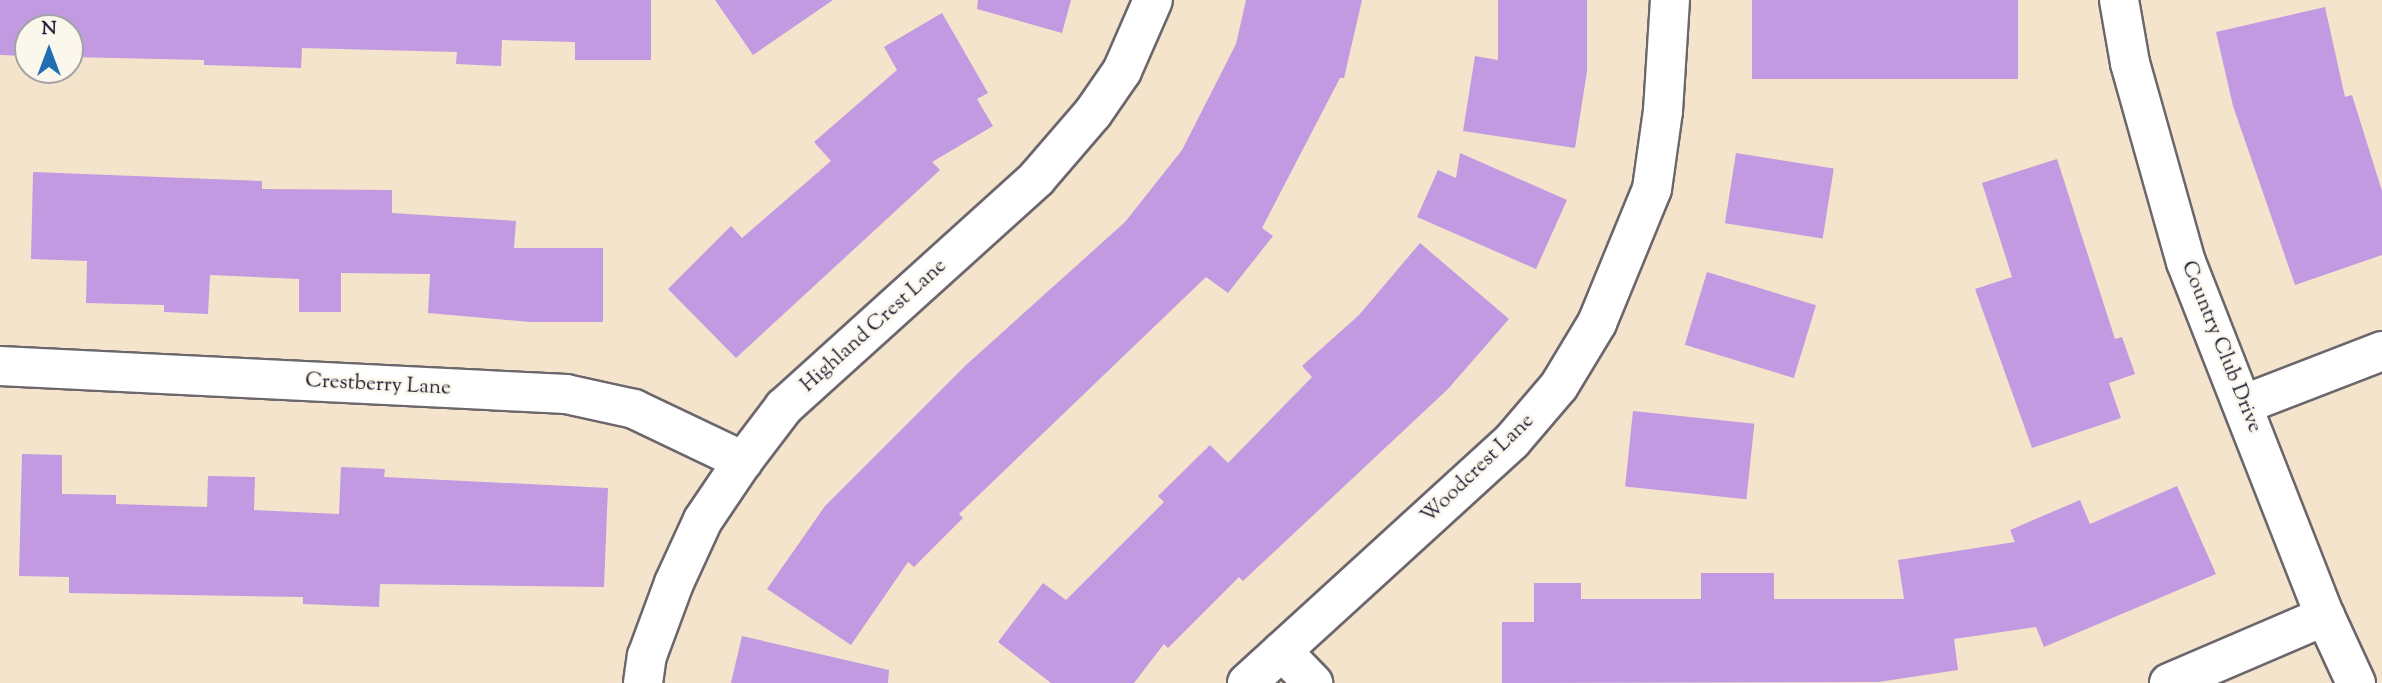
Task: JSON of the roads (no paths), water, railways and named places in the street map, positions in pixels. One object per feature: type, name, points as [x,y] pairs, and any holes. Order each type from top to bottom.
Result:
[{"type":"street","name":"Highland Crest Lane","points":[[643,683],[647,656],[674,583],[703,520],[743,461],[784,407],[1037,178],[1093,113],[1122,71],[1153,0]]},
{"type":"street","name":"Woodcrest Lane","points":[[1247,683],[1513,441],[1559,386],[1597,323],[1652,189],[1663,111],[1670,0]]},
{"type":"street","name":"Country Club Drive","points":[[2119,0],[2130,63],[2186,262],[2245,404],[2325,616],[2356,683]]},
{"type":"street","points":[[2245,404],[2382,351]]},
{"type":"street","name":"Crestberry Lane","points":[[0,366],[566,394],[635,409],[743,461]]},
{"type":"street","points":[[2169,683],[2325,616]]},
{"type":"street","points":[[1282,651],[1313,683]]}]
